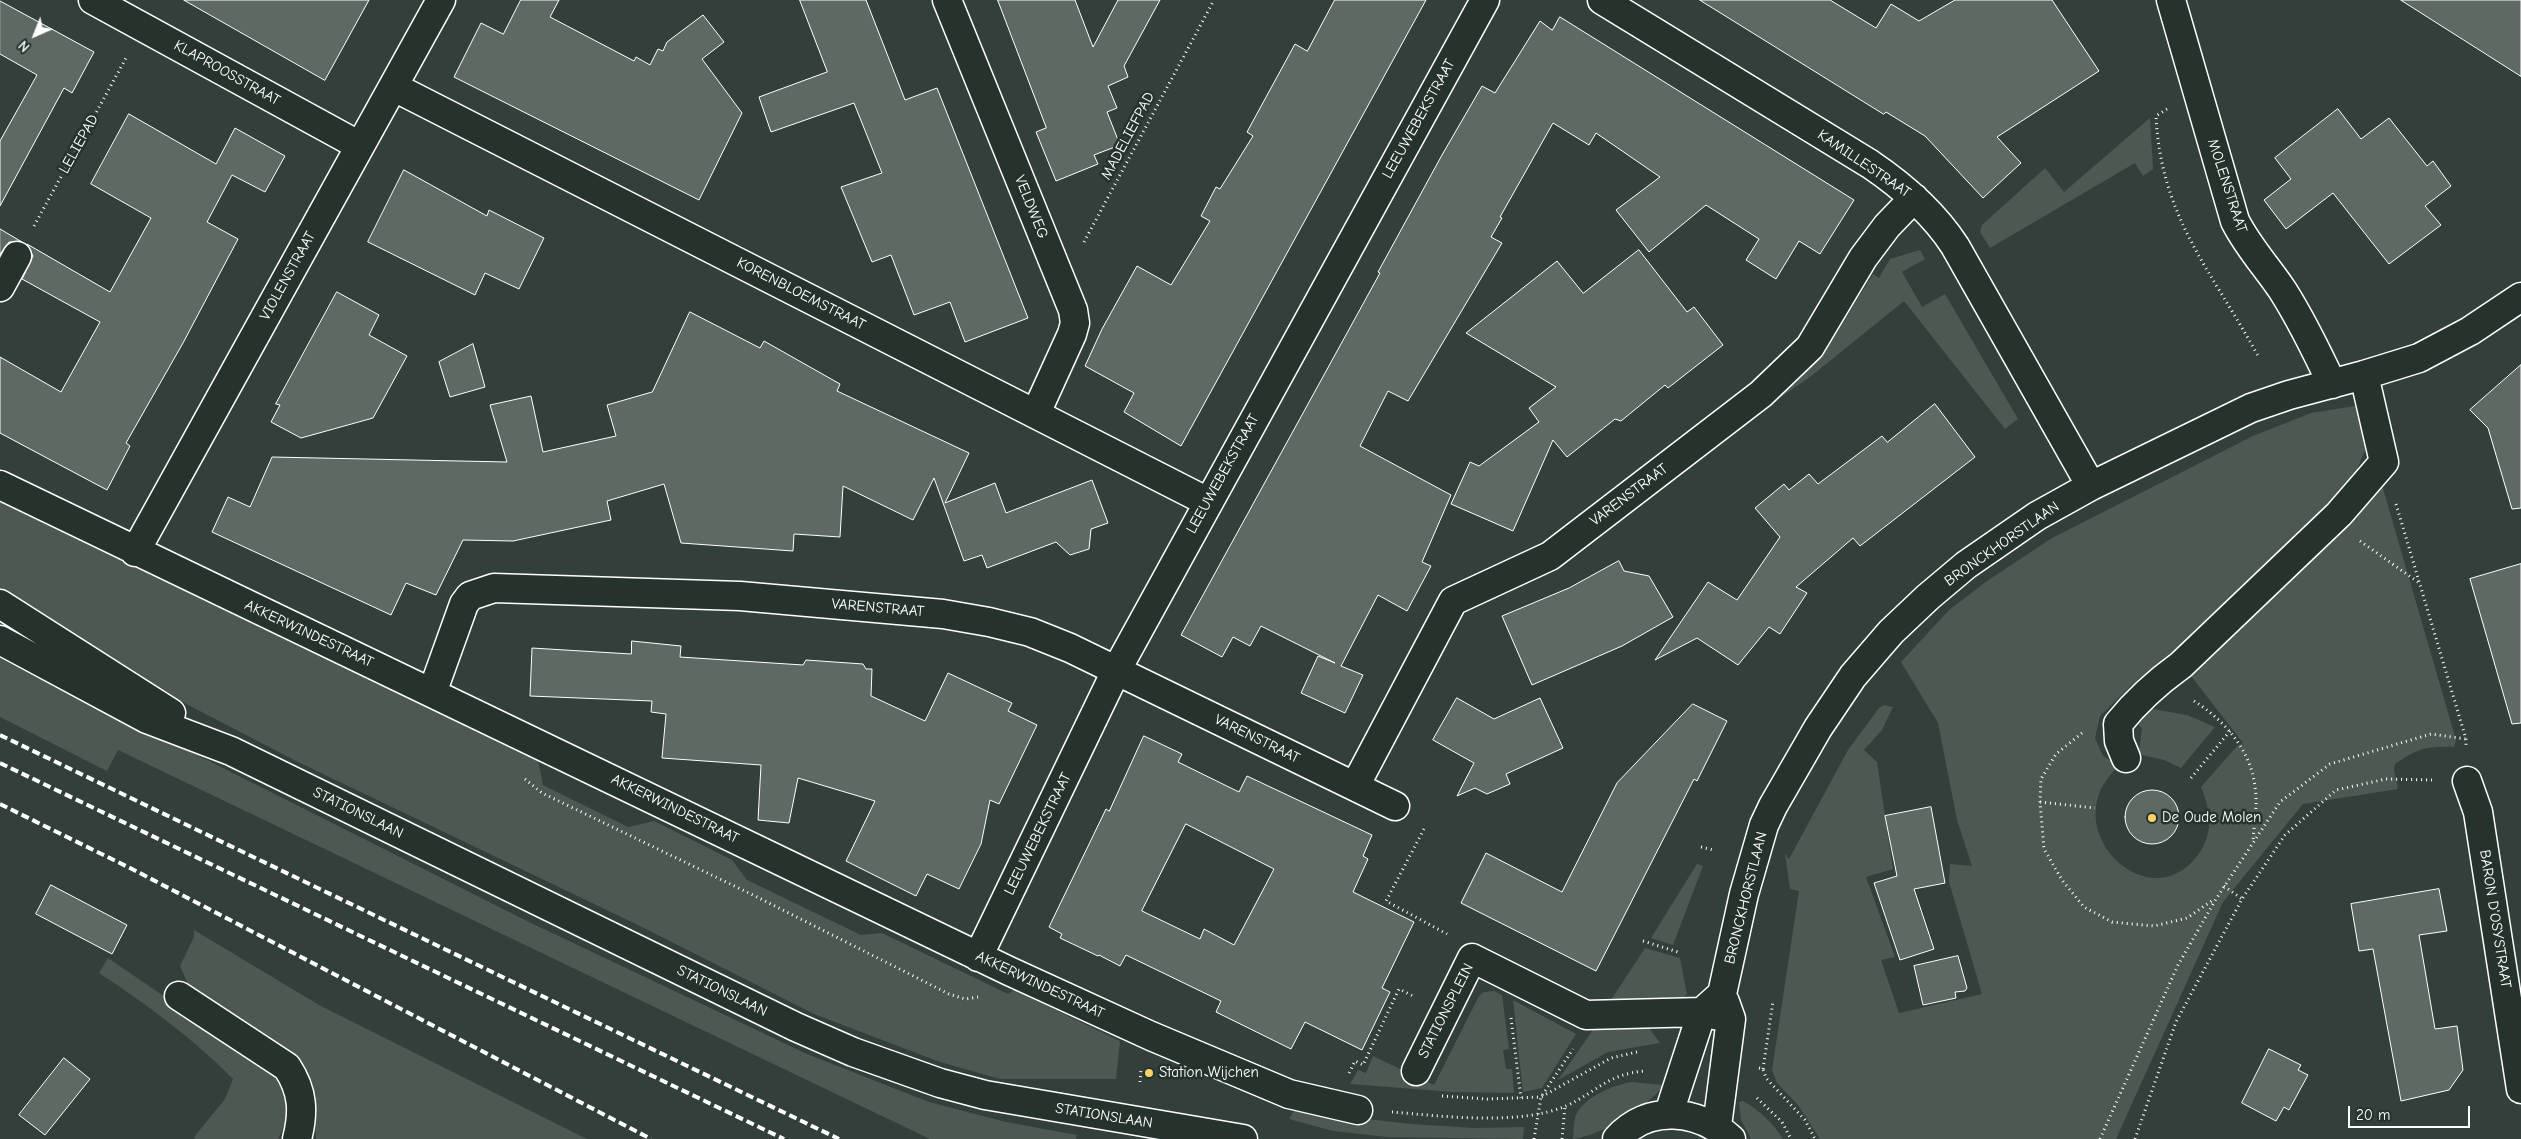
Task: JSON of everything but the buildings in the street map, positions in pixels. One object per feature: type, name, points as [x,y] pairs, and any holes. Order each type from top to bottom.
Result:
[{"type":"street","name":"KLAPROOSSTRAAT","points":[[94,0],[360,146]]},
{"type":"street","name":"VIOLENSTRAAT","points":[[135,552],[441,0]]},
{"type":"street","name":"VELDWEG","points":[[947,0],[1073,310],[1075,323],[1057,370],[1036,414]]},
{"type":"street","name":"LEEUWEBEKSTRAAT","points":[[978,957],[1116,671],[1485,0]]},
{"type":"street","name":"KAMILLESTRAAT","points":[[1602,0],[1870,164],[1914,198],[1935,219],[1955,246],[2091,486]]},
{"type":"street","name":"MOLENSTRAAT","points":[[2171,0],[2235,221],[2244,238],[2282,290],[2306,329],[2332,384]]},
{"type":"street","name":"KORENBLOEMSTRAAT","points":[[394,87],[1208,502]]},
{"type":"street","name":"VARENSTRAAT","points":[[1355,786],[1453,601],[1550,556],[1761,394],[1810,347],[1863,258],[1887,226],[1914,198]]},
{"type":"street","points":[[0,287],[17,256]]},
{"type":"street","name":"BRONCKHORSTLAAN","points":[[1669,1113],[1680,1078],[1712,1003],[1764,825],[1818,728],[1853,676],[1891,632],[1928,596],[1966,565],[2037,516],[2091,486],[2251,408],[2289,395],[2420,358],[2443,346],[2521,297]]},
{"type":"street","points":[[2126,758],[2119,741],[2118,724],[2153,685],[2181,665],[2342,511],[2384,462],[2364,375]]},
{"type":"street","name":"AKKERWINDESTRAAT","points":[[0,485],[135,552],[534,741],[978,957],[1151,1036],[1289,1094],[1346,1107]]},
{"type":"street","name":"VARENSTRAAT","points":[[432,693],[464,604],[470,596],[494,588],[740,596],[942,614],[989,622],[1030,632],[1116,671],[1395,806]]},
{"type":"street","name":"STATIONSLAAN","points":[[0,604],[231,751]]},
{"type":"street","name":"STATIONSLAAN","points":[[0,640],[147,718],[231,751],[796,1027],[853,1052],[940,1083],[1116,1129],[1243,1139]]},
{"type":"street","name":"BARON D'OSYSTRAAT","points":[[2467,781],[2478,812],[2521,1088]]},
{"type":"street","name":"STATIONSPLEIN","points":[[1416,1071],[1472,958],[1586,1015],[1712,1003]]},
{"type":"street","points":[[179,996],[287,1067],[296,1081],[301,1098],[302,1117],[297,1139]]},
{"type":"street","points":[[1712,1003],[1731,1019],[1722,1086],[1724,1133]]},
{"type":"street","points":[[1617,1139],[1624,1131],[1645,1118],[1669,1113],[1694,1116],[1724,1133]]},
{"type":"path","name":"MADELIEFPAD","points":[[1062,282],[1214,0]]},
{"type":"path","name":"LELIEPAD","points":[[17,256],[143,27]]},
{"type":"path","points":[[2198,93],[2180,101],[2156,116],[2161,168],[2173,205],[2187,235],[2258,356]]},
{"type":"path","points":[[2135,1139],[2176,1022],[2242,899],[2285,835],[2336,790],[2386,779],[2467,781],[2466,739],[2384,462]]},
{"type":"path","points":[[2342,511],[2353,534],[2360,541],[2420,583]]},
{"type":"path","points":[[2153,685],[2177,690],[2200,705],[2230,731],[2251,768],[2255,787],[2253,842]]},
{"type":"path","points":[[2118,724],[2087,728],[2056,754],[2041,779],[2040,802],[2044,850],[2062,880],[2084,907],[2112,922],[2154,926],[2186,918],[2216,899]]},
{"type":"path","points":[[2191,778],[2230,731]]},
{"type":"path","points":[[2100,1139],[2178,965],[2224,886],[2280,802],[2330,764],[2431,734],[2466,739]]},
{"type":"path","points":[[534,741],[521,774],[542,793],[755,896],[949,994],[965,999],[985,996],[999,989],[1009,971]]},
{"type":"path","points":[[2040,802],[2096,808]]},
{"type":"path","points":[[1395,806],[1427,824],[1386,901],[1444,932],[1472,958]]},
{"type":"path","points":[[1701,847],[1713,850]]},
{"type":"path","points":[[2224,886],[2242,899]]},
{"type":"path","points":[[1643,941],[1680,953]]},
{"type":"path","points":[[1506,976],[1521,1098],[1541,1097]]},
{"type":"path","points":[[1446,1012],[1399,989],[1363,1065],[1355,1061],[1346,1107],[1473,1118],[1514,1117],[1566,1106],[1605,1081],[1626,1073],[1651,1071],[1680,1078]]},
{"type":"path","points":[[1763,1069],[1773,1001]]},
{"type":"path","points":[[1534,1139],[1541,1097],[1596,1015]]},
{"type":"path","points":[[1722,1086],[1743,1090],[1758,1098],[1782,1122],[1792,1139]]},
{"type":"path","points":[[1562,1139],[1566,1106]]},
{"type":"shaded area","points":[[2150,118],[2153,169],[2143,176],[2135,163],[1990,248],[1980,232],[1982,225],[2045,168],[2064,192]]},
{"type":"shaded area","points":[[1920,250],[1925,259],[1902,272],[1922,307],[1945,294],[2018,419],[2005,429],[1904,301],[1810,377],[1755,415],[1821,358],[1873,274],[1879,278],[1890,259]]},
{"type":"shaded area","points":[[2355,406],[2368,443],[2349,489],[2168,666],[2139,678],[2100,716],[2095,738],[2103,756],[2119,766],[2101,790],[2096,815],[2101,839],[2115,859],[2135,873],[2157,878],[2180,872],[2200,852],[2209,828],[2207,803],[2201,787],[2237,746],[2243,743],[2188,672],[2382,485],[2456,740],[2454,747],[2423,749],[2410,754],[2395,764],[2394,770],[2398,789],[2303,804],[2223,902],[2116,1139],[1820,1139],[1798,1105],[1777,1083],[1772,1070],[1799,891],[1790,889],[1785,854],[1789,859],[1848,750],[1879,708],[1884,705],[1893,707],[1882,730],[1864,750],[1877,762],[1893,869],[1866,877],[1895,957],[1881,960],[1899,1013],[1982,994],[1949,882],[1950,864],[1972,866],[1957,820],[1938,723],[1901,662],[1949,610],[1987,581],[2052,538],[2253,436],[2311,413]]},
{"type":"shaded area","points":[[0,502],[538,760],[543,785],[628,827],[654,821],[732,860],[747,880],[861,935],[882,933],[1008,994],[1014,990],[1120,1041],[1116,1079],[1000,1079],[940,1062],[814,1014],[640,926],[298,762],[119,669],[0,594]]},
{"type":"shaded area","points":[[0,652],[74,693],[527,921],[807,1054],[929,1102],[1006,1122],[1077,1135],[1076,1139],[930,1139],[118,750],[107,771],[0,717]]},
{"type":"shaded area","points":[[2153,709],[2187,715],[2215,727],[2181,768],[2164,760],[2142,755],[2139,750],[2142,729],[2137,722],[2146,712]]},
{"type":"shaded area","points":[[1697,864],[1703,866],[1673,945],[1651,938]]},
{"type":"shaded area","points":[[194,930],[319,1005],[587,1139],[316,1139],[313,1096],[198,996],[188,984],[180,966],[194,937]]},
{"type":"shaded area","points":[[1645,948],[1680,958],[1687,994],[1682,999],[1611,1000]]},
{"type":"shaded area","points":[[108,958],[271,1069],[289,1091],[287,1119],[278,1139],[195,1139],[194,1137],[225,1099],[233,1079],[169,1023],[99,973]]},
{"type":"shaded area","points":[[1494,991],[1502,995],[1509,1049],[1503,1050],[1506,1069],[1512,1069],[1514,1093],[1453,1092],[1350,1084],[1358,1070],[1366,1073],[1373,1056],[1434,1085],[1479,996],[1484,992]]},
{"type":"shaded area","points":[[1513,1000],[1576,1034],[1542,1088],[1523,1092]]},
{"type":"shaded area","points":[[1647,1025],[1660,1043],[1608,1052],[1558,1080],[1595,1027]]},
{"type":"shaded area","points":[[1631,1082],[1664,1085],[1646,1103],[1623,1120],[1584,1137],[1573,1139],[1576,1115],[1586,1102],[1608,1089]]},
{"type":"shaded area","points":[[1743,1101],[1765,1117],[1783,1139],[1751,1139],[1741,1120],[1739,1102]]},
{"type":"shaded area","points":[[1294,1111],[1412,1124],[1474,1128],[1524,1127],[1523,1139],[1388,1137],[1333,1131],[1289,1119]]},
{"type":"railway","points":[[0,735],[839,1139]]},
{"type":"railway","points":[[0,763],[784,1139]]},
{"type":"railway","points":[[0,804],[132,869],[651,1139]]},
{"type":"place","name":"De Oude Molen","points":[[2152,818]]},
{"type":"place","name":"Station Wijchen","points":[[1149,1073]]}]
